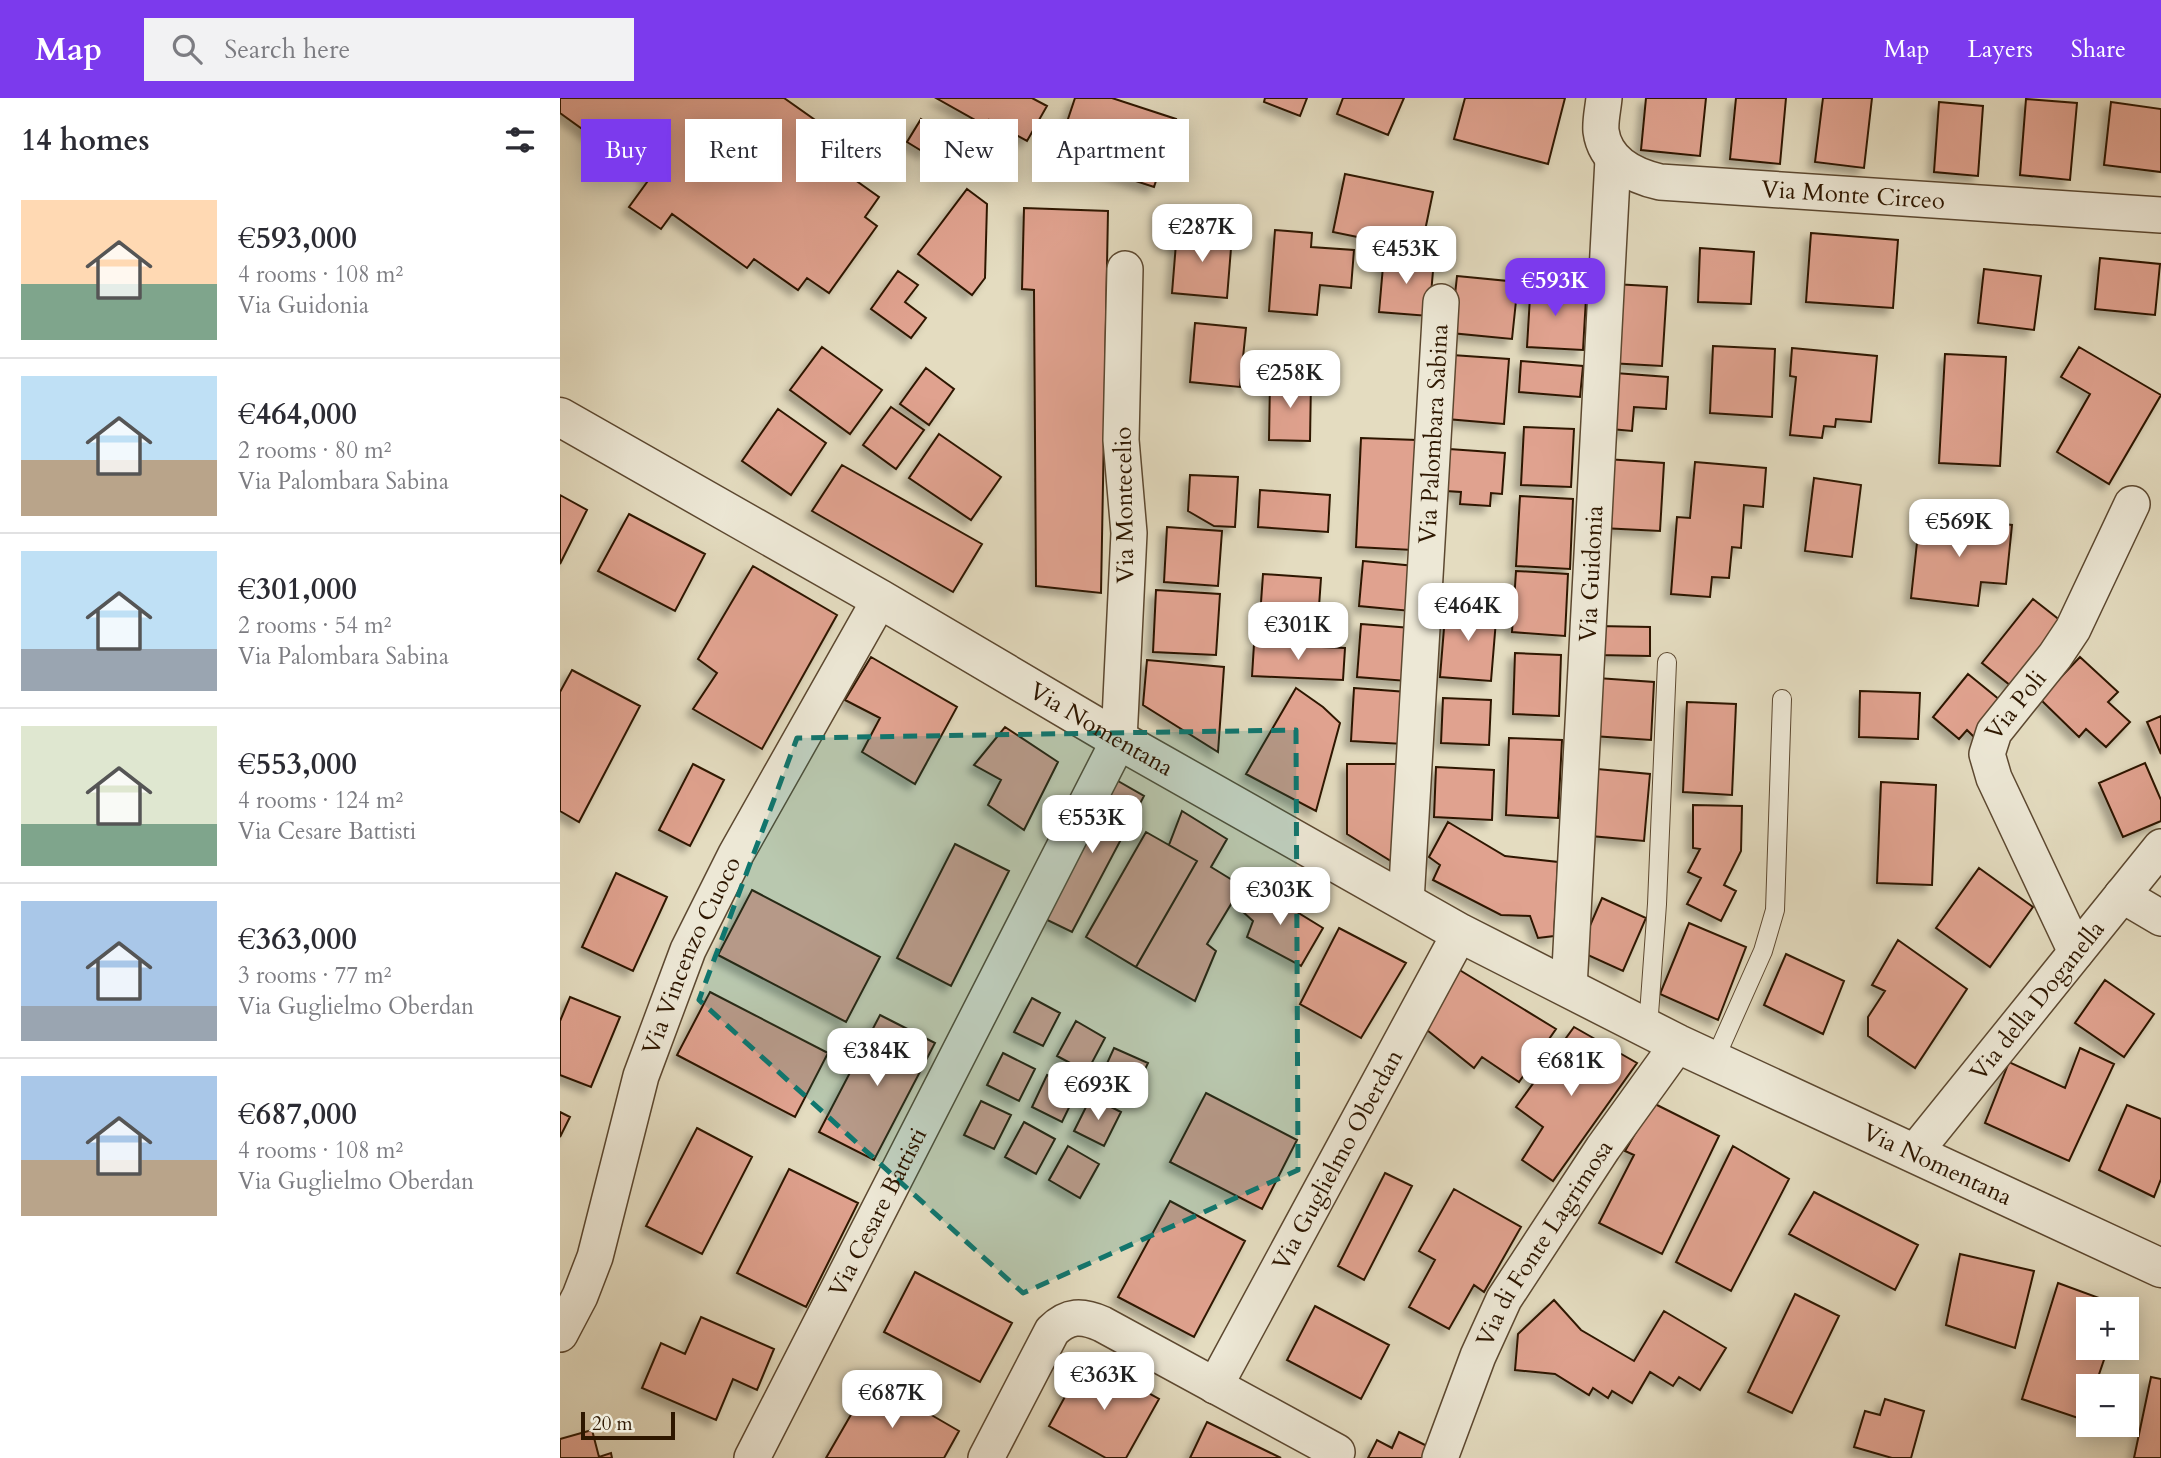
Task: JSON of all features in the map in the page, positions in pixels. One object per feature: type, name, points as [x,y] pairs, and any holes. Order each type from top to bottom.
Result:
[{"type":"street","points":[[1604,98],[1601,132],[1614,159]]},
{"type":"street","name":"Via Monte Circeo","points":[[1614,159],[1623,167],[1646,178],[1674,184],[2161,215]]},
{"type":"street","name":"Via Guidonia","points":[[1569,988],[1614,159]]},
{"type":"street","name":"Via Montecelio","points":[[1119,740],[1129,533],[1121,440],[1125,269]]},
{"type":"street","name":"Via Palombara Sabina","points":[[1406,902],[1441,302]]},
{"type":"street","name":"Via Nomentana","points":[[560,417],[880,599],[1119,740],[1460,933],[1714,1061],[2161,1268]]},
{"type":"street","name":"Via Poli","points":[[2076,952],[1994,778],[1987,754],[1996,728],[2054,656],[2082,614],[2132,504]]},
{"type":"street","name":"Via Vincenzo Cuoco","points":[[560,1334],[580,1296],[595,1257],[640,1076],[688,950],[736,854],[880,599]]},
{"type":"street","name":"Via Cesare Battisti","points":[[752,1458],[1119,740]]},
{"type":"street","name":"Via della Doganella","points":[[1913,1153],[2161,847]]},
{"type":"street","points":[[2122,895],[2161,918]]},
{"type":"street","name":"Via Guglielmo Oberdan","points":[[1215,1386],[1460,933]]},
{"type":"street","name":"Via di Fonte Lagrimosa","points":[[1440,1458],[1478,1356],[1504,1299],[1603,1148],[1663,1036]]},
{"type":"street","points":[[986,1458],[1052,1331],[1065,1319],[1082,1317],[1102,1324],[1337,1452]]},
{"type":"lane","points":[[1663,1036],[1657,904],[1667,662]]},
{"type":"lane","points":[[1714,1061],[1763,951],[1775,910],[1782,699]]},
{"type":"highlighted area","points":[[1296,730],[1298,1170],[1023,1293],[699,1000],[797,738]]},
{"type":"building","points":[[560,98],[784,98],[814,119],[796,119],[796,182],[858,182],[879,197],[865,217],[877,226],[829,293],[807,278],[798,290],[754,259],[747,268],[672,214],[661,229],[629,207],[647,182],[671,182],[671,119],[581,119],[581,128],[560,113]]},
{"type":"building","points":[[936,98],[1032,98],[1047,106],[1040,119],[1032,119],[1032,132],[1027,141],[1018,136],[1018,119],[974,119]]},
{"type":"building","points":[[1075,98],[1112,98],[1176,119],[1068,119]]},
{"type":"building","points":[[1265,98],[1307,98],[1300,116],[1264,102]]},
{"type":"building","points":[[1343,98],[1404,98],[1388,135],[1337,114]]},
{"type":"building","points":[[1465,98],[1565,98],[1548,164],[1454,139]]},
{"type":"building","points":[[1646,98],[1706,98],[1700,156],[1641,150]]},
{"type":"building","points":[[1736,98],[1786,98],[1780,164],[1730,159]]},
{"type":"building","points":[[1823,98],[1872,98],[1864,168],[1815,162]]},
{"type":"building","points":[[2026,99],[2077,103],[2070,180],[2020,175]]},
{"type":"building","points":[[1939,102],[1983,106],[1978,176],[1934,172]]},
{"type":"building","points":[[2111,102],[2161,109],[2161,172],[2104,165]]},
{"type":"building","points":[[920,121],[920,150],[907,142]]},
{"type":"building","points":[[1345,174],[1433,192],[1421,250],[1333,232]]},
{"type":"building","points":[[1139,182],[1156,182],[1154,187]]},
{"type":"building","points":[[967,189],[987,204],[985,278],[972,295],[918,254]]},
{"type":"building","points":[[1024,208],[1108,211],[1101,593],[1036,586],[1034,290],[1022,289]]},
{"type":"building","points":[[1275,230],[1312,233],[1311,247],[1354,250],[1351,288],[1320,285],[1317,315],[1269,311]]},
{"type":"building","points":[[1177,231],[1232,236],[1227,298],[1172,293]]},
{"type":"building","points":[[1811,233],[1898,240],[1893,308],[1806,302]]},
{"type":"building","points":[[1700,248],[1754,252],[1751,304],[1698,302]]},
{"type":"building","points":[[1384,255],[1434,260],[1429,316],[1379,312]]},
{"type":"building","points":[[2100,258],[2160,264],[2155,315],[2095,309]]},
{"type":"building","points":[[1984,269],[2041,276],[2034,330],[1978,323]]},
{"type":"building","points":[[898,271],[918,285],[905,302],[926,318],[911,338],[871,309]]},
{"type":"building","points":[[1457,276],[1518,282],[1512,339],[1451,333]]},
{"type":"building","points":[[1531,280],[1558,282],[1557,296],[1586,298],[1583,350],[1527,347]]},
{"type":"building","points":[[1613,284],[1667,287],[1662,366],[1609,363]]},
{"type":"building","points":[[1195,323],[1246,328],[1240,387],[1190,382]]},
{"type":"building","points":[[1713,346],[1775,349],[1772,417],[1710,413]]},
{"type":"building","points":[[822,347],[882,390],[850,434],[790,390]]},
{"type":"building","points":[[2079,347],[2161,395],[2109,484],[2057,452],[2090,394],[2061,377]]},
{"type":"building","points":[[1792,348],[1877,356],[1871,422],[1836,419],[1835,427],[1824,426],[1822,438],[1790,435],[1796,377],[1790,376]]},
{"type":"building","points":[[1945,354],[2006,357],[2000,466],[1939,463]]},
{"type":"building","points":[[1452,355],[1509,359],[1504,424],[1447,419]]},
{"type":"building","points":[[1521,361],[1583,366],[1580,397],[1519,392]]},
{"type":"building","points":[[926,368],[954,389],[929,425],[900,404]]},
{"type":"building","points":[[1615,373],[1668,377],[1666,409],[1634,407],[1632,431],[1611,429]]},
{"type":"building","points":[[1270,380],[1311,380],[1310,441],[1269,440]]},
{"type":"building","points":[[891,407],[924,430],[896,469],[863,445]]},
{"type":"building","points":[[778,409],[826,443],[791,495],[742,461]]},
{"type":"building","points":[[1524,427],[1574,429],[1571,487],[1521,485]]},
{"type":"building","points":[[939,434],[1001,477],[971,520],[909,478]]},
{"type":"building","points":[[1361,438],[1417,440],[1413,550],[1356,547]]},
{"type":"building","points":[[1449,449],[1505,453],[1502,494],[1491,493],[1490,506],[1460,504],[1461,492],[1446,491]]},
{"type":"building","points":[[1606,459],[1664,463],[1660,531],[1602,528]]},
{"type":"building","points":[[1695,462],[1766,468],[1763,507],[1744,505],[1741,548],[1732,547],[1729,578],[1712,577],[1710,597],[1671,594],[1677,517],[1690,518]]},
{"type":"building","points":[[842,465],[982,544],[953,592],[812,511]]},
{"type":"building","points":[[1190,475],[1238,477],[1235,527],[1214,526],[1188,511]]},
{"type":"building","points":[[1814,478],[1861,485],[1852,557],[1805,551]]},
{"type":"building","points":[[1260,490],[1330,495],[1328,532],[1258,527]]},
{"type":"building","points":[[560,495],[587,510],[560,564]]},
{"type":"building","points":[[1520,496],[1573,499],[1570,569],[1516,566]]},
{"type":"building","points":[[629,514],[705,554],[675,611],[598,571]]},
{"type":"building","points":[[1920,515],[2012,525],[2006,584],[1981,582],[1978,606],[1911,598]]},
{"type":"building","points":[[1167,527],[1222,531],[1218,586],[1164,582]]},
{"type":"building","points":[[1363,561],[1415,566],[1411,611],[1359,606]]},
{"type":"building","points":[[753,566],[837,615],[762,749],[693,709],[717,673],[698,659]]},
{"type":"building","points":[[1516,571],[1568,574],[1565,636],[1512,632]]},
{"type":"building","points":[[1263,574],[1321,578],[1317,635],[1259,631]]},
{"type":"building","points":[[1156,590],[1220,594],[1216,655],[1153,652]]},
{"type":"building","points":[[2033,599],[2066,625],[2015,689],[1982,663]]},
{"type":"building","points":[[1446,604],[1497,608],[1491,681],[1440,677]]},
{"type":"building","points":[[1361,624],[1411,628],[1407,681],[1357,677]]},
{"type":"building","points":[[1598,626],[1650,627],[1650,656],[1597,655]]},
{"type":"building","points":[[1254,644],[1345,648],[1343,680],[1252,676]]},
{"type":"building","points":[[1515,653],[1561,655],[1559,716],[1513,714]]},
{"type":"building","points":[[871,657],[957,707],[915,784],[862,752],[880,718],[845,700]]},
{"type":"building","points":[[2080,657],[2118,692],[2108,702],[2130,722],[2106,747],[2086,729],[2079,737],[2040,699]]},
{"type":"building","points":[[1147,660],[1224,667],[1218,752],[1143,705]]},
{"type":"building","points":[[572,670],[640,706],[579,822],[560,811],[560,692]]},
{"type":"building","points":[[1968,674],[2006,705],[1977,740],[1967,730],[1959,739],[1933,717]]},
{"type":"building","points":[[1597,678],[1654,682],[1651,740],[1593,736]]},
{"type":"building","points":[[1296,688],[1340,723],[1316,811],[1246,774]]},
{"type":"building","points":[[1354,688],[1407,692],[1404,744],[1351,741]]},
{"type":"building","points":[[1860,691],[1920,693],[1918,739],[1859,737]]},
{"type":"building","points":[[1443,698],[1491,700],[1489,745],[1441,743]]},
{"type":"building","points":[[1687,702],[1736,704],[1732,795],[1683,792]]},
{"type":"building","points":[[2161,716],[2161,754],[2147,722]]},
{"type":"building","points":[[1005,727],[1058,762],[1024,830],[988,805],[1001,780],[974,765]]},
{"type":"building","points":[[1509,738],[1562,740],[1558,818],[1506,815]]},
{"type":"building","points":[[2145,763],[2161,800],[2161,821],[2123,837],[2099,783]]},
{"type":"building","points":[[693,764],[724,780],[690,846],[659,830]]},
{"type":"building","points":[[1347,764],[1404,764],[1399,866],[1347,834]]},
{"type":"building","points":[[1436,767],[1494,770],[1492,820],[1434,817]]},
{"type":"building","points":[[1597,769],[1650,774],[1644,841],[1591,836]]},
{"type":"building","points":[[1111,777],[1144,796],[1072,932],[1039,916]]},
{"type":"building","points":[[1881,782],[1936,785],[1932,885],[1877,883]]},
{"type":"building","points":[[1693,805],[1742,806],[1741,851],[1724,885],[1736,891],[1721,921],[1687,904],[1701,878],[1688,872],[1700,849],[1693,848]]},
{"type":"building","points":[[1182,811],[1227,839],[1211,867],[1242,886],[1207,944],[1216,951],[1195,1001],[1136,967],[1197,861],[1169,845]]},
{"type":"building","points":[[1448,822],[1505,856],[1558,862],[1554,936],[1538,938],[1530,916],[1501,915],[1433,880],[1440,865],[1429,857]]},
{"type":"building","points":[[1146,832],[1197,861],[1136,967],[1086,937]]},
{"type":"building","points":[[955,844],[1009,871],[951,986],[897,958]]},
{"type":"building","points":[[1979,868],[2033,907],[1990,967],[1936,928]]},
{"type":"building","points":[[616,873],[667,897],[633,971],[582,947]]},
{"type":"building","points":[[1253,885],[1323,928],[1301,966],[1247,937],[1253,921],[1242,911]]},
{"type":"building","points":[[752,890],[880,957],[846,1022],[718,955]]},
{"type":"building","points":[[1602,898],[1646,918],[1623,971],[1579,951]]},
{"type":"building","points":[[1689,923],[1746,947],[1718,1020],[1660,994]]},
{"type":"building","points":[[1339,928],[1406,963],[1361,1038],[1300,1004]]},
{"type":"building","points":[[1898,940],[1967,989],[1915,1068],[1868,1036],[1868,1017],[1885,991],[1872,985]]},
{"type":"building","points":[[1786,954],[1844,981],[1823,1034],[1764,1005]]},
{"type":"building","points":[[1453,966],[1556,1029],[1519,1082],[1482,1057],[1474,1068],[1422,1026]]},
{"type":"building","points":[[2105,980],[2154,1014],[2124,1057],[2075,1023]]},
{"type":"building","points":[[710,992],[828,1053],[795,1117],[677,1055]]},
{"type":"building","points":[[570,997],[620,1017],[591,1087],[560,1075],[560,1021]]},
{"type":"building","points":[[1032,998],[1060,1013],[1043,1046],[1014,1032]]},
{"type":"building","points":[[880,1015],[935,1043],[874,1160],[819,1132]]},
{"type":"building","points":[[1076,1021],[1105,1038],[1087,1072],[1057,1056]]},
{"type":"building","points":[[1574,1027],[1637,1063],[1553,1181],[1522,1160],[1543,1127],[1516,1107]]},
{"type":"building","points":[[1114,1048],[1148,1063],[1132,1097],[1099,1081]]},
{"type":"building","points":[[2080,1048],[2114,1064],[2069,1161],[1985,1123],[2009,1062],[2065,1088]]},
{"type":"building","points":[[1003,1053],[1035,1069],[1019,1101],[987,1085]]},
{"type":"building","points":[[1047,1075],[1078,1089],[1062,1122],[1032,1107]]},
{"type":"building","points":[[1206,1093],[1297,1140],[1262,1209],[1170,1162]]},
{"type":"building","points":[[1091,1097],[1121,1112],[1104,1146],[1074,1131]]},
{"type":"building","points":[[981,1101],[1011,1115],[994,1149],[964,1135]]},
{"type":"building","points":[[1653,1103],[1719,1136],[1662,1254],[1599,1223],[1634,1155],[1625,1151]]},
{"type":"building","points":[[2127,1105],[2161,1119],[2161,1179],[2154,1197],[2099,1170]]},
{"type":"building","points":[[560,1112],[570,1117],[560,1137]]},
{"type":"building","points":[[1024,1122],[1055,1139],[1036,1174],[1005,1157]]},
{"type":"building","points":[[697,1128],[752,1157],[702,1254],[646,1226]]},
{"type":"building","points":[[1068,1146],[1099,1164],[1080,1198],[1049,1180]]},
{"type":"building","points":[[1733,1146],[1789,1179],[1731,1291],[1676,1262]]},
{"type":"building","points":[[789,1169],[858,1203],[806,1307],[737,1273]]},
{"type":"building","points":[[1385,1173],[1412,1186],[1364,1280],[1338,1266]]},
{"type":"building","points":[[1454,1189],[1521,1227],[1484,1292],[1474,1285],[1449,1329],[1409,1307],[1435,1260],[1419,1251]]},
{"type":"building","points":[[1814,1192],[1918,1245],[1895,1290],[1789,1234]]},
{"type":"building","points":[[1170,1201],[1245,1241],[1194,1337],[1118,1297]]},
{"type":"building","points":[[1960,1254],[2034,1271],[2015,1348],[1946,1325]]},
{"type":"building","points":[[915,1272],[1012,1323],[980,1382],[884,1332]]},
{"type":"building","points":[[2058,1283],[2096,1297],[2076,1297],[2076,1360],[2104,1360],[2099,1374],[2076,1374],[2076,1417],[2022,1399]]},
{"type":"building","points":[[1795,1294],[1839,1316],[1792,1413],[1748,1392]]},
{"type":"building","points":[[1554,1300],[1581,1330],[1634,1361],[1664,1311],[1726,1348],[1700,1390],[1679,1377],[1673,1386],[1650,1372],[1632,1403],[1612,1391],[1608,1398],[1593,1388],[1589,1395],[1555,1374],[1515,1370],[1518,1334]]},
{"type":"building","points":[[1315,1306],[1389,1345],[1361,1399],[1287,1360]]},
{"type":"building","points":[[701,1317],[774,1349],[757,1390],[733,1379],[716,1420],[642,1388],[661,1343],[685,1354]]},
{"type":"building","points":[[1086,1358],[1159,1399],[1126,1458],[1106,1458],[1049,1426]]},
{"type":"building","points":[[2151,1377],[2161,1379],[2161,1458],[2134,1458]]},
{"type":"building","points":[[871,1380],[959,1431],[944,1458],[826,1458]]},
{"type":"building","points":[[1885,1399],[1924,1411],[1911,1458],[1892,1458],[1854,1447],[1865,1411],[1880,1415]]},
{"type":"building","points":[[1207,1422],[1281,1458],[1190,1458]]},
{"type":"building","points":[[592,1430],[599,1457],[611,1453],[612,1458],[560,1458],[560,1439]]},
{"type":"building","points":[[1399,1432],[1429,1447],[1423,1458],[1368,1458],[1377,1440],[1392,1448]]}]
